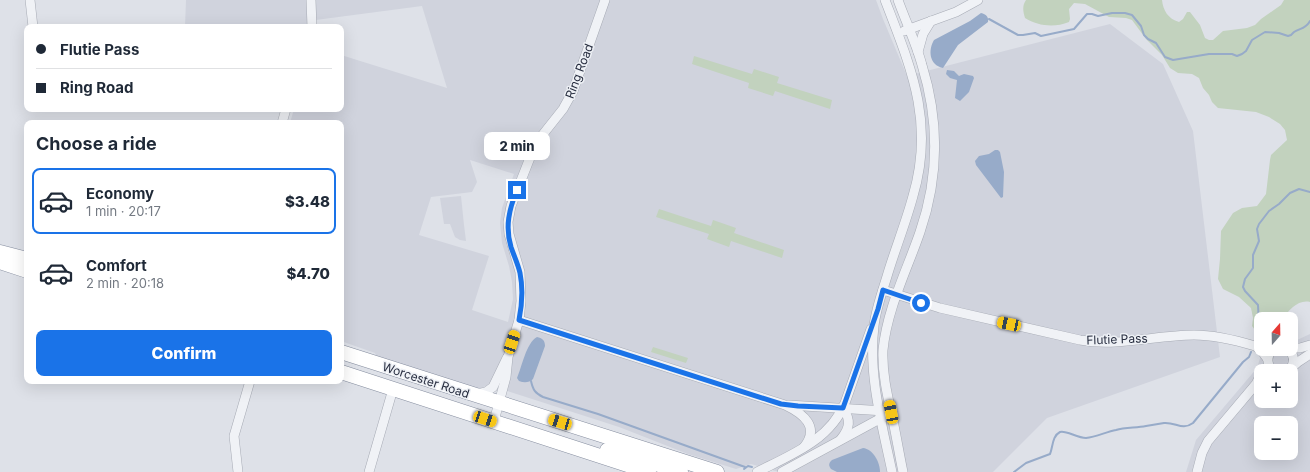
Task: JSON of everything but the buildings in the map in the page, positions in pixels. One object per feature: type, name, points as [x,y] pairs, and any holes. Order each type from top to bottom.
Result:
[{"type":"highway","points":[[0,252],[24,259]]},
{"type":"highway","points":[[0,262],[24,269]]},
{"type":"highway","name":"Worcester Road","points":[[344,353],[717,472]]},
{"type":"highway","name":"Worcester Road","points":[[344,373],[649,472]]},
{"type":"highway","points":[[563,444],[619,452],[681,472]]},
{"type":"street","points":[[30,0],[33,24]]},
{"type":"street","points":[[311,0],[312,24]]},
{"type":"street","name":"Ring Road","points":[[494,422],[506,377],[508,357],[519,320],[522,287],[520,272],[509,234],[508,222],[510,206],[535,145],[563,109],[573,91],[605,0]]},
{"type":"street","points":[[885,0],[911,67],[922,123],[920,170],[883,290],[874,327],[872,364],[874,383],[892,472]]},
{"type":"street","points":[[898,0],[918,52],[928,84],[933,114],[935,143],[931,190],[924,218],[886,329],[883,356],[884,377],[903,472]]},
{"type":"street","points":[[898,34],[964,8],[978,0]]},
{"type":"street","points":[[918,52],[923,34],[931,21]]},
{"type":"street","name":"Flutie Pass","points":[[883,290],[935,307],[1084,341],[1103,342],[1194,336],[1215,337],[1258,348],[1267,359]]},
{"type":"street","points":[[757,472],[816,440],[828,430],[837,419],[843,408],[878,309]]},
{"type":"street","points":[[519,320],[781,404],[797,412],[804,417],[808,423],[810,437],[804,447]]},
{"type":"street","name":"Flutie Pass","points":[[1238,342],[1254,343]]},
{"type":"street","points":[[1298,348],[1310,345]]},
{"type":"street","points":[[1297,364],[1310,354]]},
{"type":"street","points":[[1265,364],[1268,356]]},
{"type":"street","points":[[470,394],[484,394],[492,388],[508,357]]},
{"type":"street","points":[[1267,359],[1268,364]]},
{"type":"street","points":[[238,472],[234,436],[249,384]]},
{"type":"street","points":[[1197,472],[1202,453],[1208,440],[1254,388]]},
{"type":"street","points":[[369,472],[393,389]]},
{"type":"street","points":[[781,404],[843,408],[880,415]]},
{"type":"street","points":[[835,444],[846,432],[849,425],[848,417],[843,408]]},
{"type":"street","points":[[782,472],[835,444],[880,415],[891,412]]},
{"type":"shaded area","points":[[186,0],[876,0],[907,76],[1110,24],[1163,64],[1193,131],[1220,357],[1047,418],[993,472],[779,472],[751,464],[736,469],[688,454],[619,427],[489,385],[477,389],[376,356],[375,353],[344,342],[344,120],[291,120],[293,112],[344,112],[344,56],[447,88],[422,6],[308,21],[307,24],[185,24]],"holes":[[[470,160],[514,174],[502,208],[500,223],[502,243],[509,266],[513,299],[508,322],[472,310],[489,256],[419,235],[431,197],[472,192],[477,182]]]},
{"type":"shaded area","points":[[461,196],[466,241],[455,237],[450,224],[444,224],[440,198]]},
{"type":"shaded area","points":[[1310,334],[1310,472],[1186,472],[1196,440],[1254,372],[1254,408],[1298,408],[1298,364],[1258,364],[1261,356],[1298,356],[1298,340]]},
{"type":"green space","points":[[1026,0],[1162,0],[1165,11],[1172,19],[1179,22],[1183,19],[1187,12],[1190,12],[1200,25],[1205,38],[1213,40],[1223,31],[1247,28],[1255,25],[1281,5],[1284,0],[1310,0],[1310,302],[1302,302],[1294,306],[1288,312],[1254,312],[1254,329],[1252,326],[1253,318],[1251,308],[1239,297],[1223,289],[1218,279],[1221,231],[1233,213],[1242,208],[1257,206],[1266,194],[1271,155],[1287,140],[1285,130],[1280,124],[1269,117],[1256,112],[1218,108],[1203,88],[1199,78],[1192,74],[1178,73],[1170,68],[1162,55],[1146,39],[1132,20],[1126,18],[1109,17],[1085,4],[1074,3],[1069,9],[1069,22],[1058,25],[1046,25],[1035,23],[1025,18],[1023,9]]},
{"type":"green space","points":[[694,56],[752,74],[754,69],[779,77],[777,83],[832,100],[830,109],[775,91],[773,96],[748,88],[749,83],[692,64]]},
{"type":"green space","points":[[659,209],[711,226],[713,220],[736,228],[734,233],[784,250],[782,258],[731,241],[729,247],[707,239],[709,234],[656,217]]},
{"type":"green space","points":[[653,347],[688,358],[686,363],[651,352]]},
{"type":"water","points":[[981,13],[987,16],[988,22],[958,45],[943,68],[935,64],[931,57],[931,48],[934,40],[970,21]]},
{"type":"water","points":[[947,70],[954,71],[959,76],[964,74],[973,76],[974,78],[969,92],[960,101],[955,98],[957,80],[950,78],[946,74]]},
{"type":"water","points":[[995,150],[1000,152],[1004,172],[1003,197],[1001,198],[976,165],[975,161],[979,156],[989,154]]},
{"type":"water","points":[[537,337],[543,340],[545,346],[533,379],[526,382],[519,381],[517,378],[527,350],[533,340]]},
{"type":"water","points":[[863,448],[873,453],[879,464],[880,472],[837,472],[830,468],[829,464],[832,460]]},
{"type":"waterway","points":[[989,19],[1018,35],[1035,33],[1041,36],[1074,29],[1087,14],[1098,16],[1112,13],[1125,13],[1132,15],[1141,26],[1144,35],[1156,43],[1165,57],[1173,60],[1209,54],[1232,54],[1237,56],[1246,51],[1252,40],[1265,32],[1279,33],[1288,36],[1305,27],[1310,21]]},
{"type":"waterway","points":[[1258,312],[1258,305],[1243,287],[1245,279],[1253,268],[1253,255],[1259,241],[1257,229],[1259,224],[1269,211],[1290,193],[1299,189],[1310,192]]},
{"type":"waterway","points":[[1014,472],[1026,463],[1050,454],[1055,436],[1060,432],[1086,438],[1119,429],[1164,423],[1186,426],[1193,423],[1243,362],[1249,357],[1251,352]]},
{"type":"waterway","points":[[531,381],[535,391],[543,397],[598,414],[745,467]]},
{"type":"waterway","points":[[744,469],[748,466],[752,467]]},
{"type":"route","points":[[517,190],[512,201],[508,218],[508,226],[510,241],[519,268],[521,280],[522,292],[519,320],[781,404],[843,408],[878,309],[883,290],[921,303]]}]
